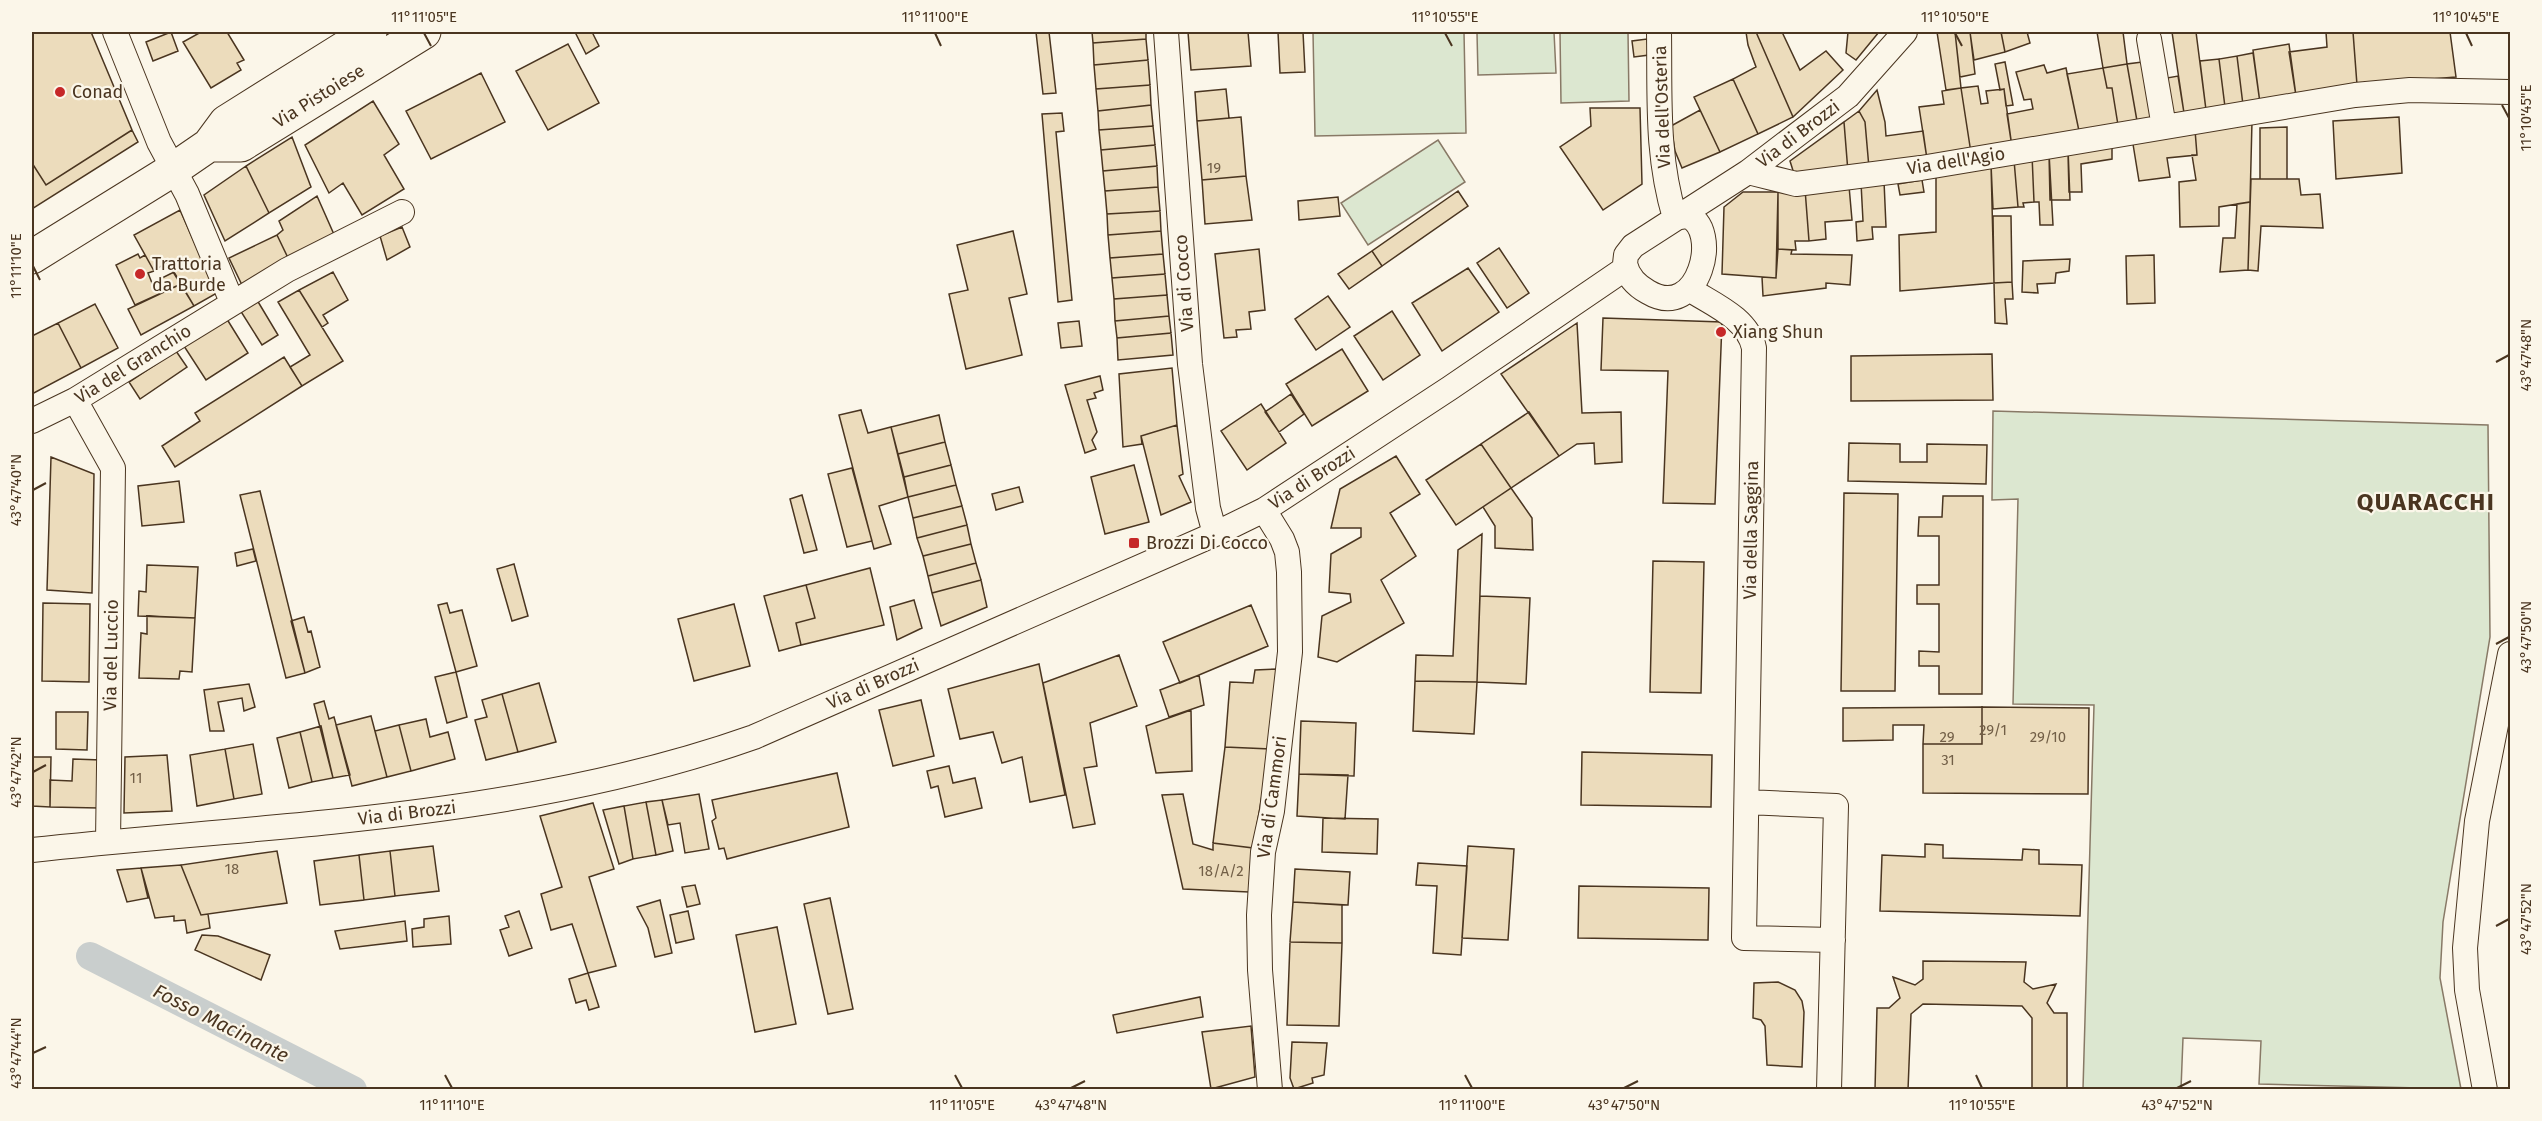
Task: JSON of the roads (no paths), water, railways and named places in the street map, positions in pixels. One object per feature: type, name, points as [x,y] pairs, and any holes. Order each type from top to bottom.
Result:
[{"type":"main road","name":"Via Pistoiese","points":[[32,257],[174,169],[209,145],[226,122],[370,32]]},
{"type":"main road","name":"Via Pistoiese","points":[[209,145],[241,145],[424,32]]},
{"type":"street","points":[[115,32],[159,142],[188,194],[232,302]]},
{"type":"street","name":"Via di Cocco","points":[[1166,32],[1190,364],[1208,508],[1215,534]]},
{"type":"street","name":"Via dell'Osteria","points":[[1659,32],[1661,156],[1667,193],[1675,218]]},
{"type":"street","name":"Via di Brozzi","points":[[32,850],[317,824],[456,808],[687,760],[754,737],[1215,534],[1264,510],[1450,388],[1626,268],[1626,255],[1633,246],[1748,172],[1848,96],[1905,32]]},
{"type":"street","points":[[2149,39],[2164,127]]},
{"type":"street","name":"Via dell'Agio","points":[[1748,172],[1796,184],[1921,168],[2385,92],[2467,90],[2511,92]]},
{"type":"street","name":"Via del Granchio","points":[[32,421],[75,400],[287,270],[402,212]]},
{"type":"street","points":[[1626,268],[1633,280],[1650,294],[1663,298],[1674,297],[1689,289],[1701,270],[1704,246],[1701,231],[1691,217],[1682,215],[1675,218]]},
{"type":"street","name":"Via della Saggina","points":[[1689,289],[1742,325],[1752,339],[1754,348],[1744,938],[1833,940]]},
{"type":"street","name":"Via del Luccio","points":[[75,400],[113,468],[108,842]]},
{"type":"street","name":"Via di Cammori","points":[[1264,510],[1282,539],[1287,552],[1290,652],[1272,811],[1263,852],[1259,915],[1260,970],[1270,1089]]},
{"type":"street","points":[[2485,1089],[2467,990],[2465,948],[2477,821],[2511,654]]},
{"type":"street","points":[[1747,802],[1836,806],[1829,1089]]},
{"type":"waterway","name":"Fosso Macinante","points":[[90,956],[353,1090]]},
{"type":"place","name":"Conad","points":[[60,92]]},
{"type":"place","name":"Trattoria da Burde","points":[[140,274]]},
{"type":"place","name":"Xiang Shun","points":[[1721,332]]},
{"type":"place","name":"Brozzi Di Cocco","points":[[1134,543]]},
{"type":"district","name":"QUARACCHI","points":[[2426,502]]}]
